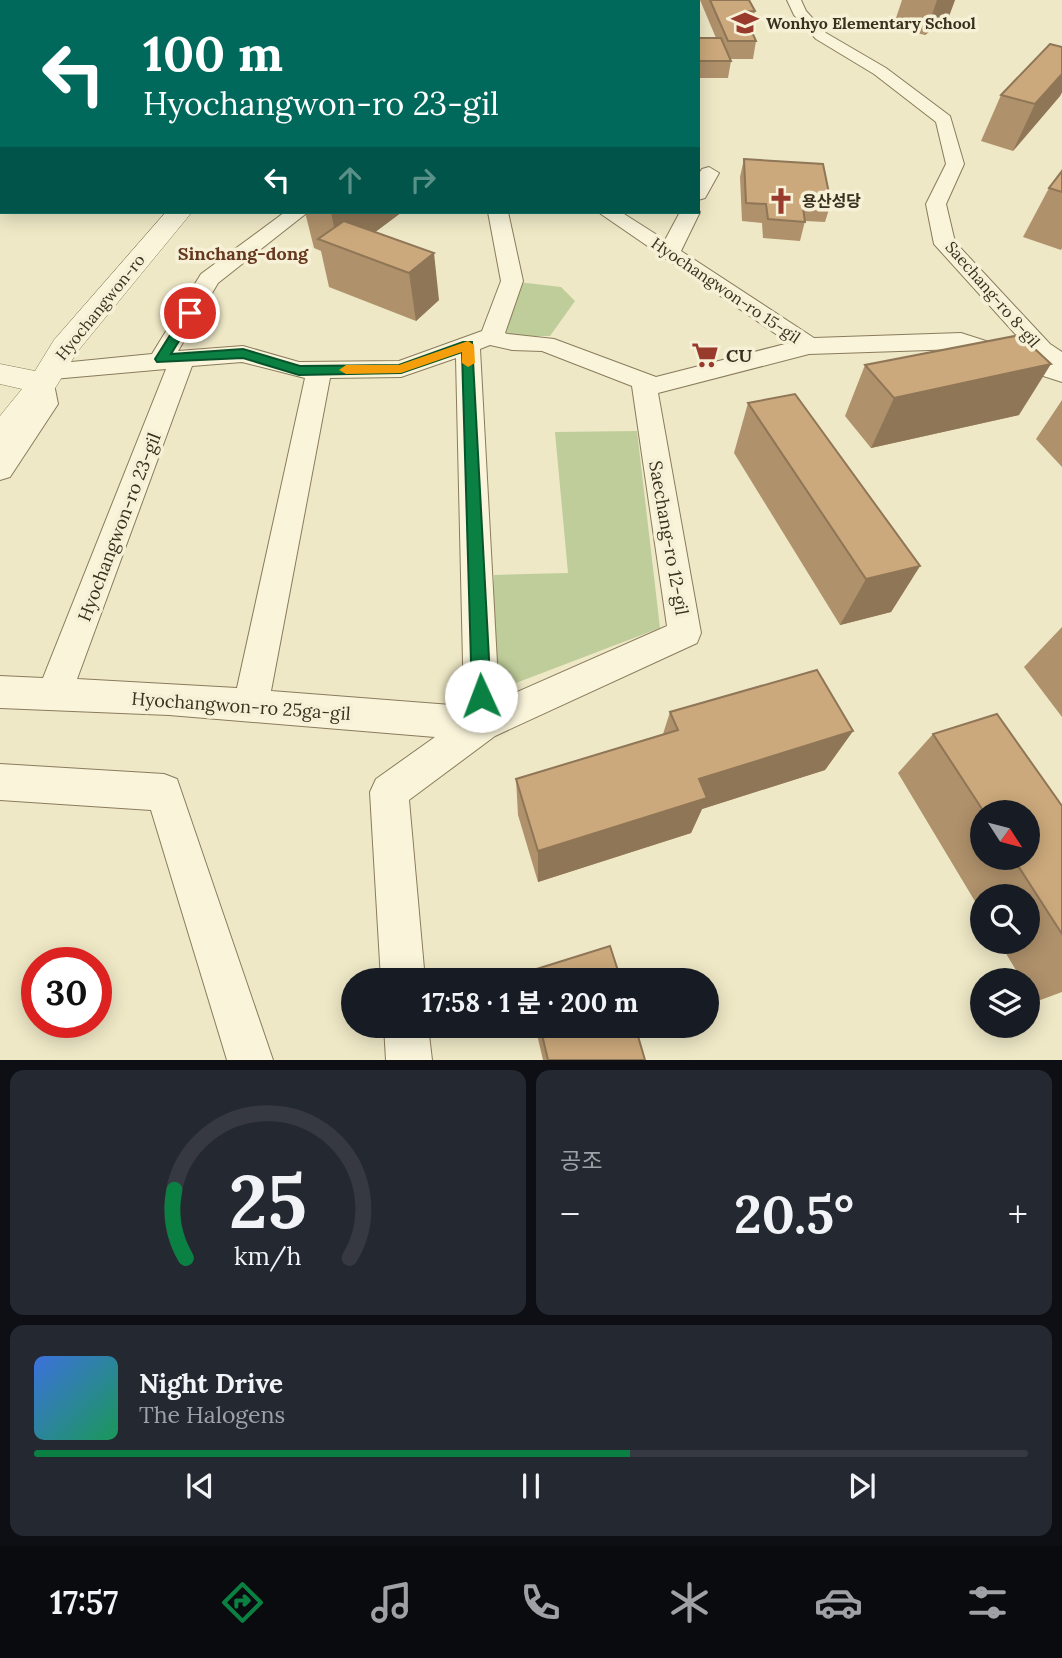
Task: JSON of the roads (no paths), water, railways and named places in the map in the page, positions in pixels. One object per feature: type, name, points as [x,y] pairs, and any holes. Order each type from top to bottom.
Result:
[{"type":"street","name":"Saechang-ro 8-gil","points":[[794,0],[799,12],[821,36],[880,71],[944,120],[955,164],[936,204],[946,244],[1041,349],[1062,363]]},
{"type":"street","points":[[700,190],[709,173]]},
{"type":"street","name":"Hyochangwon-ro","points":[[0,439],[47,377],[65,346],[177,214]]},
{"type":"street","name":"Hyochangwon-ro 23-gil","points":[[54,695],[172,358],[209,279],[295,214]]},
{"type":"street","points":[[482,724],[480,341],[512,281],[498,214]]},
{"type":"street","name":"Hyochangwon-ro 15-gil","points":[[611,214],[808,346]]},
{"type":"street","points":[[670,251],[689,214]]},
{"type":"street","points":[[0,374],[47,377],[172,358],[243,354],[299,370],[401,369],[480,341],[504,344],[540,343],[653,385],[808,346],[961,341],[1062,374]]},
{"type":"street","points":[[251,705],[319,370]]},
{"type":"street","points":[[0,470],[45,404],[47,377]]},
{"type":"street","name":"Saechang-ro 12-gil","points":[[402,968],[389,792],[482,724],[685,634],[643,388],[653,385]]},
{"type":"street","name":"Hyochangwon-ro 25ga-gil","points":[[0,692],[251,705],[482,724]]},
{"type":"street","points":[[0,782],[164,792],[250,1059]]},
{"type":"street","points":[[407,1038],[409,1059]]},
{"type":"place","name":"Wonhyo Elementary School","points":[[745,23]]},
{"type":"place","name":"용산성당","points":[[781,201]]},
{"type":"place","name":"CU","points":[[705,355]]},
{"type":"district","name":"Sinchang-dong","points":[[243,253]]}]
